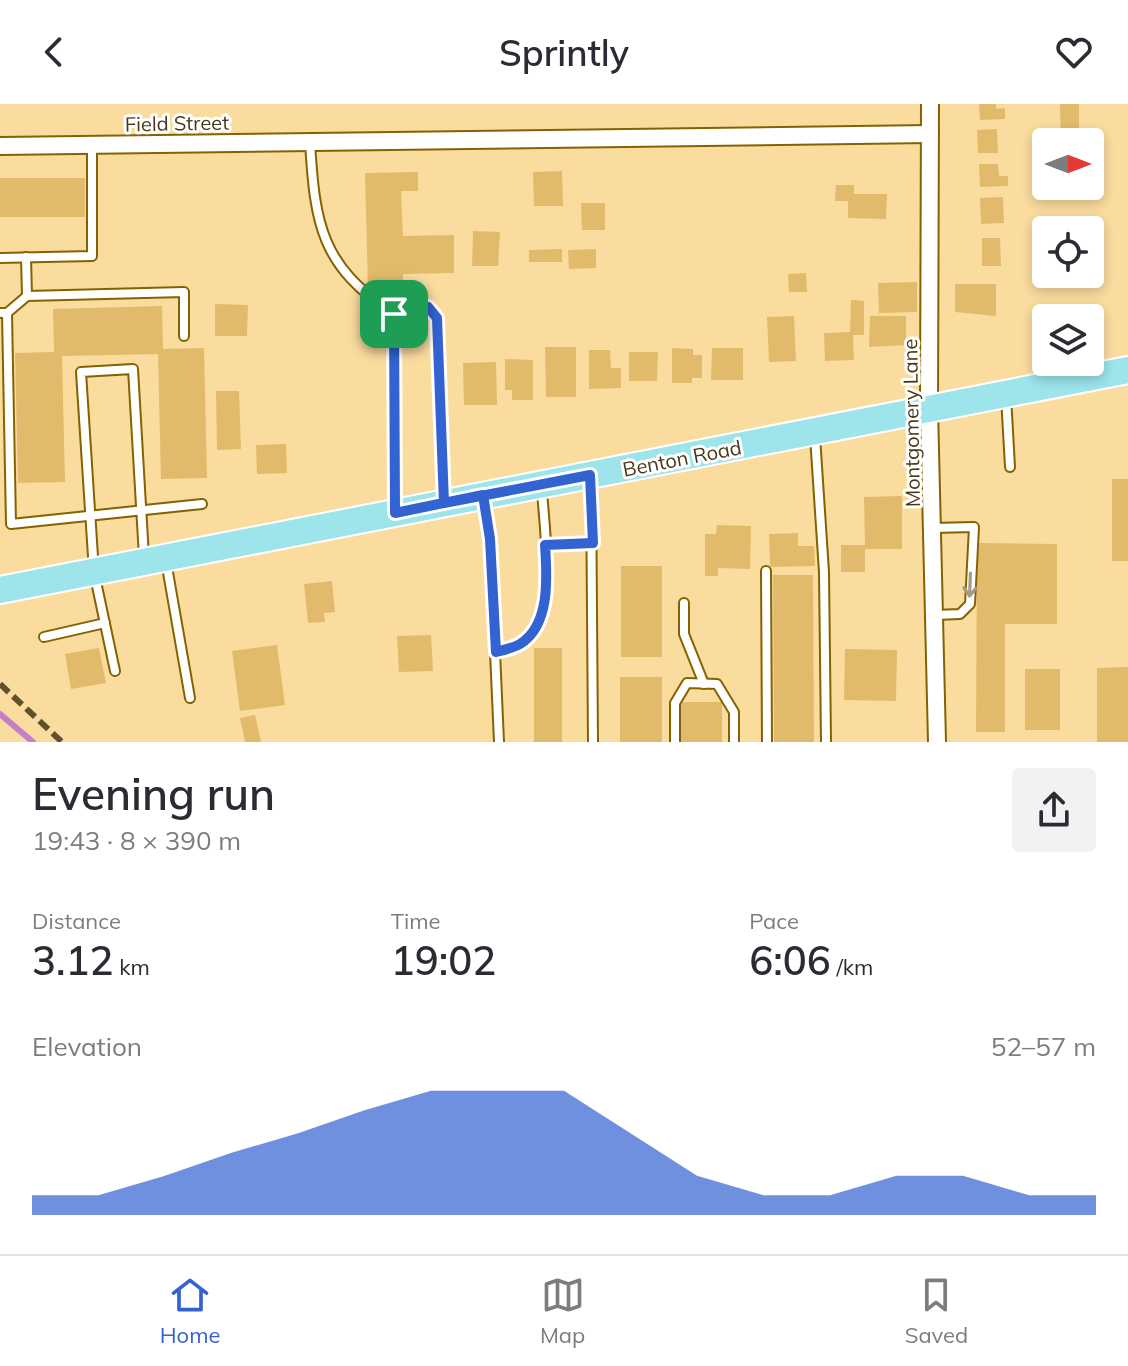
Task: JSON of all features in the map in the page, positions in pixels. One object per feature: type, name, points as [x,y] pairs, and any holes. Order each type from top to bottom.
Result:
[{"type":"main road","name":"Benton Road","points":[[0,590],[1128,370]]},
{"type":"street","name":"Montgomery Lane","points":[[930,104],[929,408],[937,742]]},
{"type":"street","name":"Field Street","points":[[0,146],[930,134]]},
{"type":"lane","points":[[310,142],[313,198],[329,249],[359,288],[394,314]]},
{"type":"lane","points":[[0,258],[92,256],[92,145]]},
{"type":"lane","points":[[26,257],[27,296]]},
{"type":"lane","points":[[184,336],[184,292],[27,296],[3,313],[11,524],[202,504]]},
{"type":"lane","points":[[394,314],[404,307],[428,307],[437,318],[444,503]]},
{"type":"lane","points":[[394,314],[395,513]]},
{"type":"lane","points":[[115,671],[94,572],[81,372],[133,369],[140,510],[190,698]]},
{"type":"lane","points":[[1006,394],[1010,467]]},
{"type":"lane","points":[[815,431],[824,572],[826,742]]},
{"type":"lane","points":[[590,475],[593,742]]},
{"type":"lane","points":[[496,652],[522,643],[539,619],[546,590],[542,484]]},
{"type":"lane","points":[[483,495],[490,539],[499,742]]},
{"type":"lane","points":[[933,528],[974,527],[970,604],[960,614],[935,615]]},
{"type":"lane","points":[[545,545],[593,543]]},
{"type":"lane","points":[[766,571],[767,742]]},
{"type":"lane","points":[[684,603],[684,634],[704,684]]},
{"type":"lane","points":[[44,637],[105,623]]},
{"type":"lane","points":[[675,742],[675,703],[687,683],[717,684],[734,712],[734,742]]},
{"type":"building","points":[[979,104],[996,104],[996,109],[1005,108],[1005,119],[980,120]]},
{"type":"building","points":[[1060,104],[1079,104],[1079,128],[1061,128]]},
{"type":"building","points":[[997,129],[998,153],[978,153],[977,130]]},
{"type":"building","points":[[979,164],[998,164],[999,176],[1008,176],[1008,186],[980,187]]},
{"type":"building","points":[[562,171],[563,206],[534,206],[533,172]]},
{"type":"building","points":[[418,172],[418,191],[401,191],[403,236],[454,235],[454,273],[403,274],[403,288],[368,288],[365,173]]},
{"type":"building","points":[[0,178],[85,178],[85,217],[0,217]]},
{"type":"building","points":[[836,185],[854,185],[854,194],[887,194],[886,219],[848,218],[848,201],[835,201]]},
{"type":"building","points":[[1003,197],[1004,223],[981,224],[980,198]]},
{"type":"building","points":[[581,203],[605,203],[605,230],[582,230]]},
{"type":"building","points":[[473,231],[500,232],[498,266],[472,266]]},
{"type":"building","points":[[982,238],[1000,238],[1001,266],[982,266]]},
{"type":"building","points":[[562,249],[562,262],[529,262],[529,250]]},
{"type":"building","points":[[596,249],[596,268],[569,269],[568,250]]},
{"type":"building","points":[[806,273],[807,292],[789,292],[788,274]]},
{"type":"building","points":[[917,282],[917,312],[879,313],[878,283]]},
{"type":"building","points":[[955,284],[996,284],[996,316],[955,312]]},
{"type":"building","points":[[851,300],[864,301],[864,335],[853,335],[854,360],[825,361],[824,333],[850,332]]},
{"type":"building","points":[[215,304],[248,305],[247,336],[215,336]]},
{"type":"building","points":[[162,306],[163,349],[204,348],[207,478],[161,479],[158,354],[62,356],[65,482],[18,483],[15,353],[54,352],[53,309]]},
{"type":"building","points":[[794,316],[796,361],[769,362],[767,317]]},
{"type":"building","points":[[870,316],[906,316],[906,345],[869,347]]},
{"type":"building","points":[[545,347],[576,347],[576,397],[546,397]]},
{"type":"building","points":[[672,348],[693,349],[693,355],[702,355],[702,378],[692,378],[692,383],[672,383]]},
{"type":"building","points":[[712,348],[743,348],[743,380],[711,380]]},
{"type":"building","points":[[589,350],[610,350],[611,368],[621,368],[621,388],[589,389]]},
{"type":"building","points":[[629,352],[658,352],[657,381],[629,381]]},
{"type":"building","points":[[505,359],[533,360],[533,400],[512,400],[512,390],[505,390]]},
{"type":"building","points":[[496,362],[497,405],[464,405],[463,363]]},
{"type":"building","points":[[216,391],[239,391],[241,449],[217,450]]},
{"type":"building","points":[[286,444],[287,473],[257,474],[256,445]]},
{"type":"building","points":[[1112,479],[1128,479],[1128,561],[1112,561]]},
{"type":"building","points":[[902,496],[902,549],[865,549],[865,572],[841,572],[841,545],[865,545],[864,497]]},
{"type":"building","points":[[717,525],[751,526],[750,569],[718,568],[718,576],[705,576],[705,534],[716,534]]},
{"type":"building","points":[[798,533],[798,546],[814,546],[815,566],[770,567],[769,534]]},
{"type":"building","points":[[977,543],[1057,544],[1057,624],[1005,624],[1005,732],[976,732]]},
{"type":"building","points":[[621,566],[662,566],[662,657],[621,657]]},
{"type":"building","points":[[773,575],[813,575],[814,742],[774,742]]},
{"type":"building","points":[[332,581],[335,612],[324,613],[325,622],[308,623],[304,584]]},
{"type":"building","points":[[431,635],[433,671],[399,672],[397,636]]},
{"type":"building","points":[[277,645],[285,705],[240,711],[232,651]]},
{"type":"building","points":[[99,648],[106,683],[71,689],[65,654]]},
{"type":"building","points":[[534,648],[562,648],[562,742],[534,742]]},
{"type":"building","points":[[845,649],[897,650],[896,701],[844,700]]},
{"type":"building","points":[[1128,667],[1128,742],[1097,742],[1097,668]]},
{"type":"building","points":[[1025,669],[1060,669],[1060,730],[1025,730]]},
{"type":"building","points":[[620,677],[662,677],[662,742],[620,742]]},
{"type":"building","points":[[681,702],[722,702],[722,742],[681,742]]},
{"type":"building","points":[[255,715],[261,742],[245,742],[240,718]]},
{"type":"waterway","points":[[0,714],[33,742]]},
{"type":"railway","points":[[0,684],[62,742]]},
{"type":"route","points":[[394,314],[395,513],[483,495],[490,539],[496,652],[522,643],[539,619],[546,590],[545,545],[593,543],[590,475],[542,484],[444,503],[439,338],[437,318],[428,307],[415,305],[404,307],[394,314]]}]
